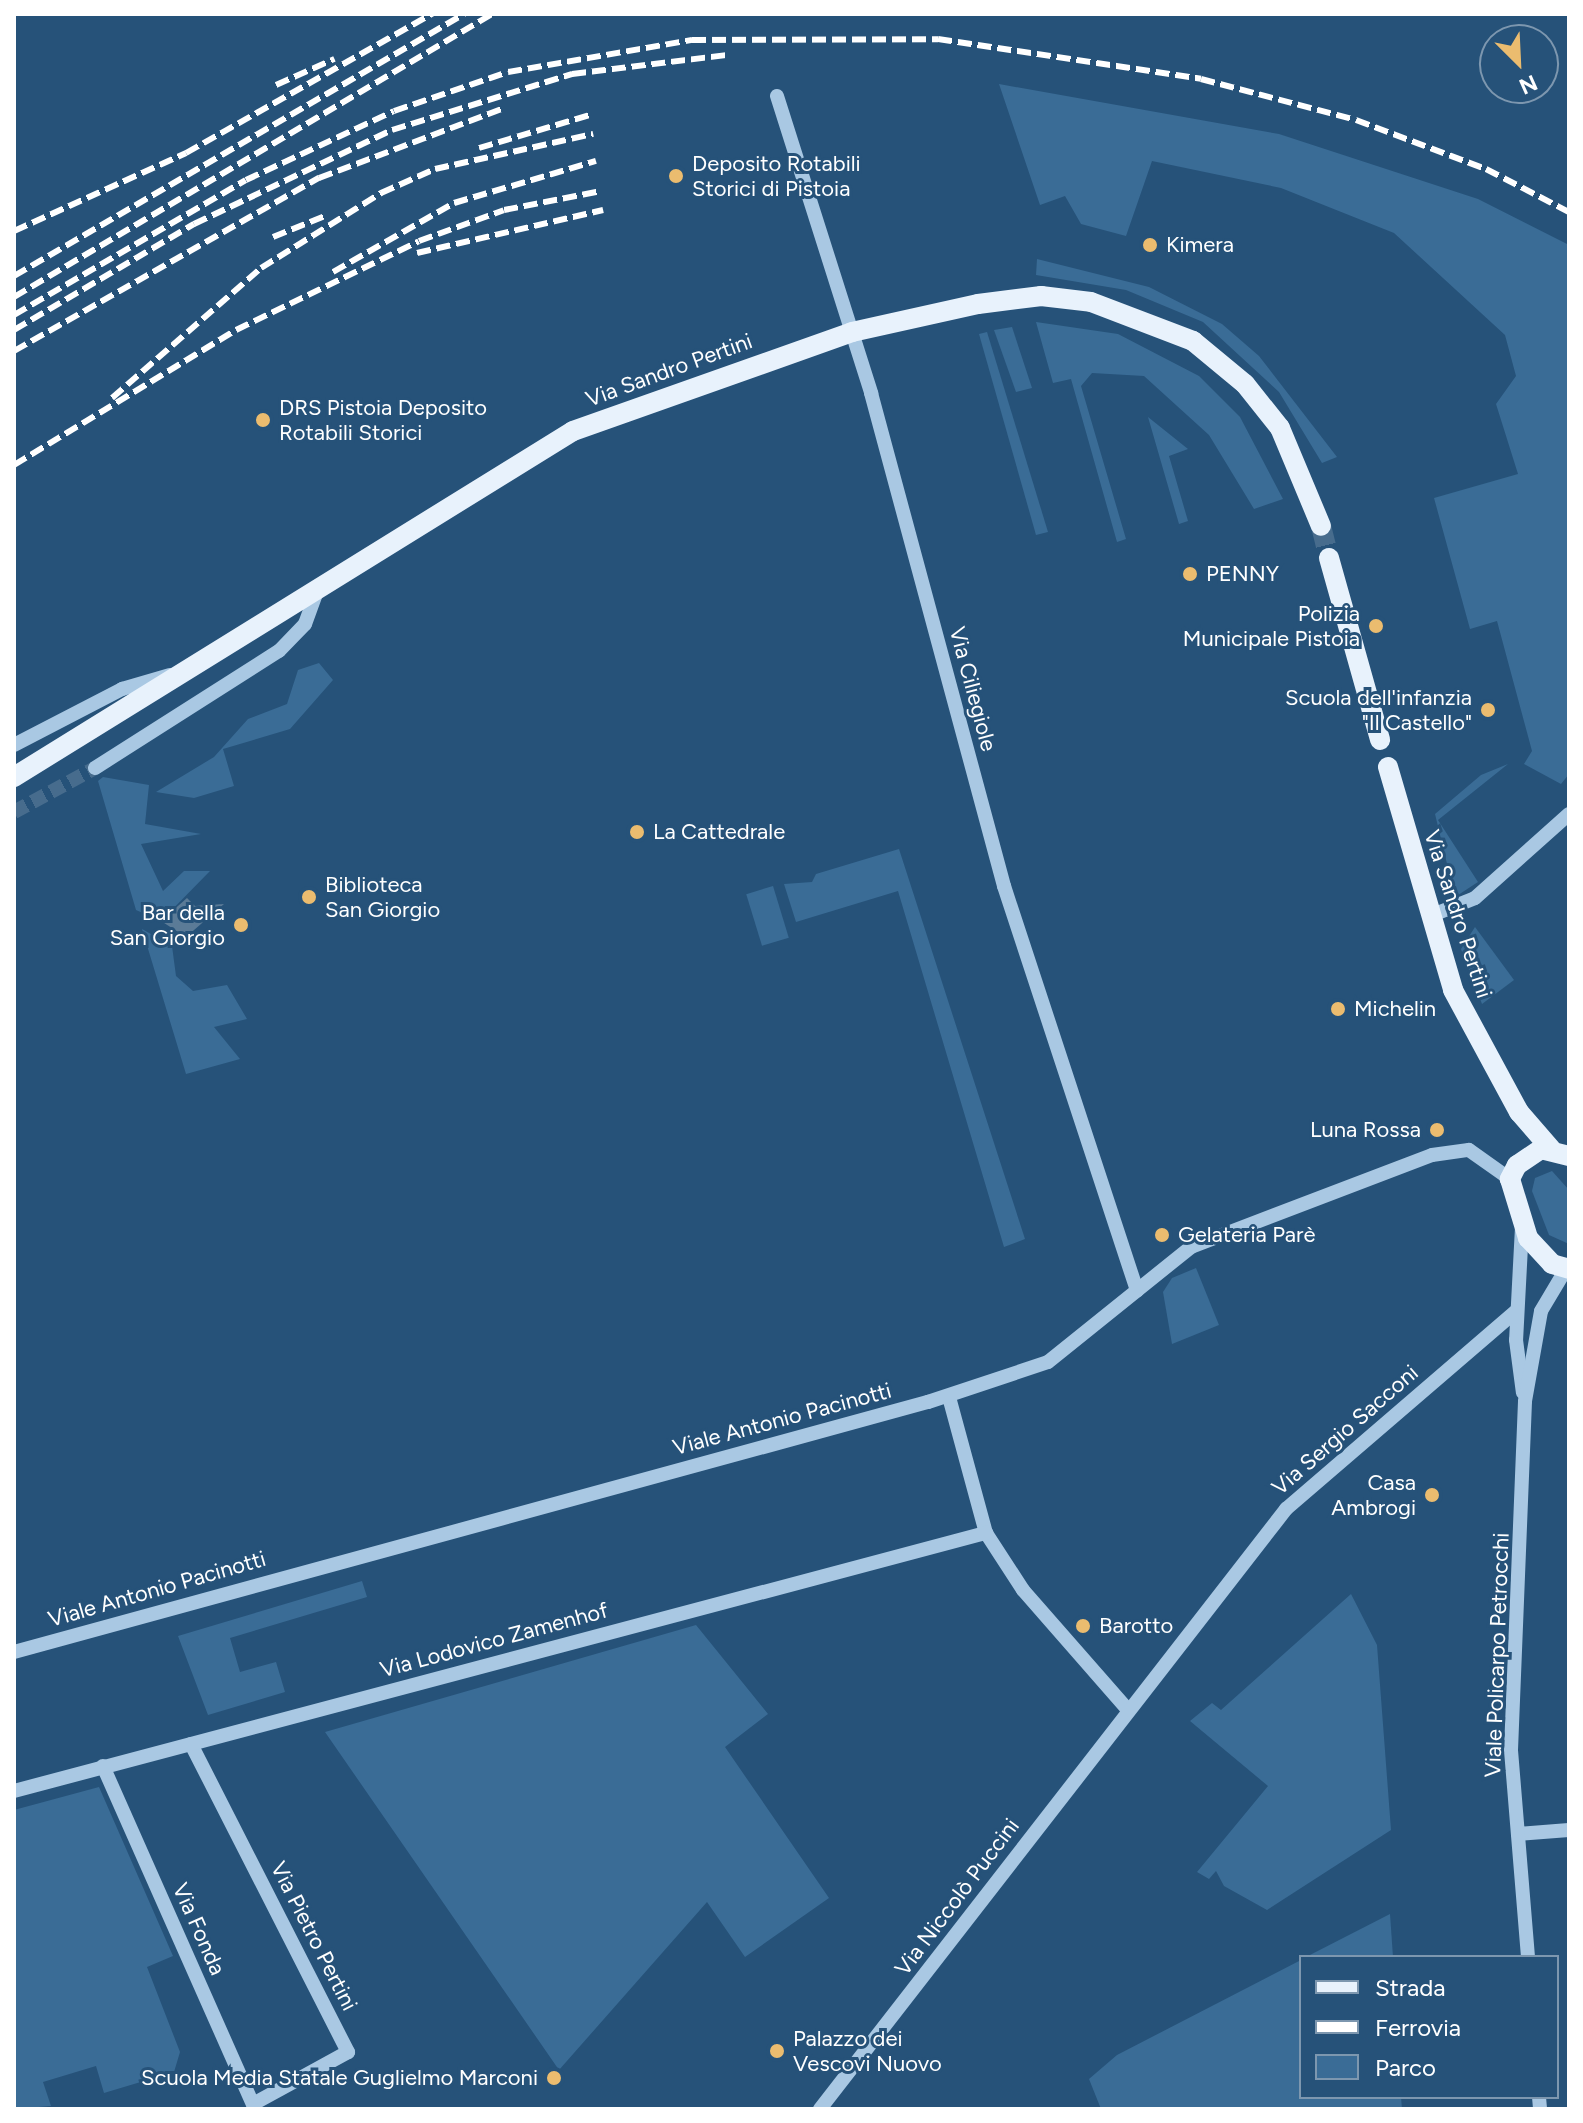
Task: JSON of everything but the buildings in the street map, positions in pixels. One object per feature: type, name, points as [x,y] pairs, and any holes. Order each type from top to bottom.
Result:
[{"type":"main road","name":"Via Sandro Pertini","points":[[14,777],[194,670],[318,588],[573,431],[852,332],[1041,296],[1147,318],[1213,355],[1257,396],[1303,471],[1321,526]]},
{"type":"main road","points":[[1329,558],[1380,740]]},
{"type":"main road","name":"Via Sandro Pertini","points":[[1388,767],[1453,990],[1519,1112],[1560,1153]]},
{"type":"main road","name":"Via Sandro Pertini","points":[[1519,1112],[1522,1160]]},
{"type":"main road","points":[[1560,1153],[1522,1160],[1510,1179],[1522,1227],[1545,1258],[1567,1269]]},
{"type":"street","name":"Via Ciliegiole","points":[[777,96],[852,332],[1004,886],[1137,1291]]},
{"type":"street","points":[[95,768],[279,651],[305,624],[318,588]]},
{"type":"street","points":[[14,745],[122,689],[194,670]]},
{"type":"street","points":[[1430,916],[1475,898],[1569,814]]},
{"type":"street","name":"Viale Antonio Pacinotti","points":[[14,1652],[949,1397],[1062,1356],[1137,1291],[1202,1242],[1432,1155],[1469,1150],[1510,1179]]},
{"type":"street","name":"Viale Policarpo Petrocchi","points":[[1522,1227],[1516,1311],[1525,1401]]},
{"type":"street","name":"Viale Policarpo Petrocchi","points":[[1528,1955],[1511,1750],[1525,1401],[1541,1311],[1567,1269]]},
{"type":"street","name":"Via Sergio Sacconi","points":[[1128,1710],[1294,1500],[1516,1311]]},
{"type":"street","points":[[949,1397],[986,1533],[1023,1590],[1128,1710]]},
{"type":"street","name":"Via Lodovico Zamenhof","points":[[14,1791],[986,1533]]},
{"type":"street","name":"Via Niccolò Puccini","points":[[820,2109],[1128,1710]]},
{"type":"street","name":"Via Pietro Pertini","points":[[191,1744],[348,2052],[254,2106]]},
{"type":"street","name":"Via Fonda","points":[[103,1766],[254,2106]]},
{"type":"street","points":[[1518,1834],[1569,1830]]},
{"type":"green space","points":[[999,84],[1279,134],[1478,199],[1569,245],[1569,774],[1561,784],[1524,764],[1532,751],[1497,621],[1470,629],[1434,498],[1518,474],[1496,404],[1516,376],[1505,335],[1394,233],[1281,188],[1152,161],[1126,236],[1081,224],[1065,196],[1040,205]]},
{"type":"green space","points":[[1037,259],[1149,287],[1222,324],[1259,356],[1337,457],[1322,463],[1279,392],[1203,322],[1126,290],[1036,275]]},
{"type":"green space","points":[[1036,322],[1118,334],[1199,376],[1240,417],[1283,499],[1254,509],[1209,435],[1144,376],[1092,373],[1081,386],[1126,539],[1117,542],[1071,379],[1053,383]]},
{"type":"green space","points":[[1012,327],[1032,388],[1016,392],[994,330]]},
{"type":"green space","points":[[987,332],[1048,532],[1036,535],[979,334]]},
{"type":"green space","points":[[1148,417],[1188,449],[1169,456],[1188,521],[1179,524]]},
{"type":"green space","points":[[319,663],[333,680],[290,729],[223,749],[234,786],[194,798],[156,792],[214,757],[248,719],[287,704],[298,670]]},
{"type":"green space","points":[[1508,764],[1438,820],[1478,882],[1455,897],[1435,814],[1481,775]]},
{"type":"green space","points":[[103,777],[149,785],[145,824],[201,834],[141,844],[163,891],[184,871],[210,871],[161,921],[136,910],[98,781]]},
{"type":"green space","points":[[899,849],[1025,1239],[1004,1247],[898,891],[796,922],[784,884],[812,882],[816,874]]},
{"type":"green space","points":[[773,886],[789,938],[762,946],[746,894]]},
{"type":"green space","points":[[1475,927],[1514,980],[1482,1004],[1461,949]]},
{"type":"green space","points":[[142,929],[172,946],[176,976],[193,991],[227,985],[247,1019],[214,1027],[240,1059],[186,1074]]},
{"type":"green space","points":[[1552,1171],[1569,1190],[1569,1244],[1549,1235],[1532,1191],[1535,1178]]},
{"type":"green space","points":[[1196,1268],[1219,1325],[1172,1344],[1163,1292],[1172,1278]]},
{"type":"green space","points":[[362,1581],[367,1597],[230,1638],[240,1672],[276,1662],[285,1692],[208,1715],[178,1636]]},
{"type":"green space","points":[[1351,1594],[1377,1645],[1391,1830],[1267,1910],[1224,1886],[1216,1871],[1209,1879],[1197,1872],[1268,1786],[1190,1721],[1212,1703],[1221,1710]]},
{"type":"green space","points":[[696,1625],[768,1714],[725,1747],[829,1898],[745,1957],[707,1902],[559,2070],[325,1732]]},
{"type":"green space","points":[[99,1787],[173,1956],[147,1967],[180,2052],[174,2072],[104,2093],[96,2066],[43,2082],[51,2106],[14,2109],[14,1810]]},
{"type":"green space","points":[[1390,1914],[1393,1955],[1310,1955]]},
{"type":"green space","points":[[1299,1961],[1299,2099],[1401,2099],[1402,2109],[1101,2109],[1089,2079],[1117,2055]]},
{"type":"shaded area","points":[[187,898],[195,906],[224,904],[186,937],[161,921]]},
{"type":"tunnel","points":[[1321,526],[1329,558]]},
{"type":"tunnel","points":[[14,812],[95,768]]},
{"type":"railway","points":[[14,231],[186,153],[432,14]]},
{"type":"railway","points":[[14,276],[464,14]]},
{"type":"railway","points":[[14,297],[492,14]]},
{"type":"railway","points":[[14,315],[246,180],[394,111],[508,72],[692,40],[938,39],[1201,79],[1356,120],[1486,169],[1569,212]]},
{"type":"railway","points":[[14,330],[194,224],[392,130],[572,74],[726,55]]},
{"type":"railway","points":[[276,85],[334,59]]},
{"type":"railway","points":[[14,351],[319,178],[504,108]]},
{"type":"railway","points":[[479,148],[590,115]]},
{"type":"railway","points":[[112,398],[261,268],[381,193],[435,169],[593,134]]},
{"type":"railway","points":[[333,272],[454,203],[596,161]]},
{"type":"railway","points":[[14,465],[236,330],[419,241],[504,210],[601,191]]},
{"type":"railway","points":[[417,253],[603,210]]},
{"type":"railway","points":[[273,237],[325,216]]},
{"type":"place","name":"Deposito Rotabili Storici di Pistoia","points":[[676,176]]},
{"type":"place","name":"Kimera","points":[[1150,245]]},
{"type":"place","name":"DRS Pistoia Deposito Rotabili Storici","points":[[263,420]]},
{"type":"place","name":"PENNY","points":[[1190,574]]},
{"type":"place","name":"Polizia Municipale Pistoia","points":[[1376,626]]},
{"type":"place","name":"Scuola dell'infanzia \"Il Castello\"","points":[[1488,710]]},
{"type":"place","name":"La Cattedrale","points":[[637,832]]},
{"type":"place","name":"Biblioteca San Giorgio","points":[[309,897]]},
{"type":"place","name":"Bar della San Giorgio","points":[[241,925]]},
{"type":"place","name":"Michelin","points":[[1338,1009]]},
{"type":"place","name":"Luna Rossa","points":[[1437,1130]]},
{"type":"place","name":"Gelateria Parè","points":[[1162,1235]]},
{"type":"place","name":"Casa Ambrogi","points":[[1432,1495]]},
{"type":"place","name":"Barotto","points":[[1083,1626]]},
{"type":"place","name":"Palazzo dei Vescovi Nuovo","points":[[777,2051]]},
{"type":"place","name":"Scuola Media Statale Guglielmo Marconi","points":[[554,2078]]}]
